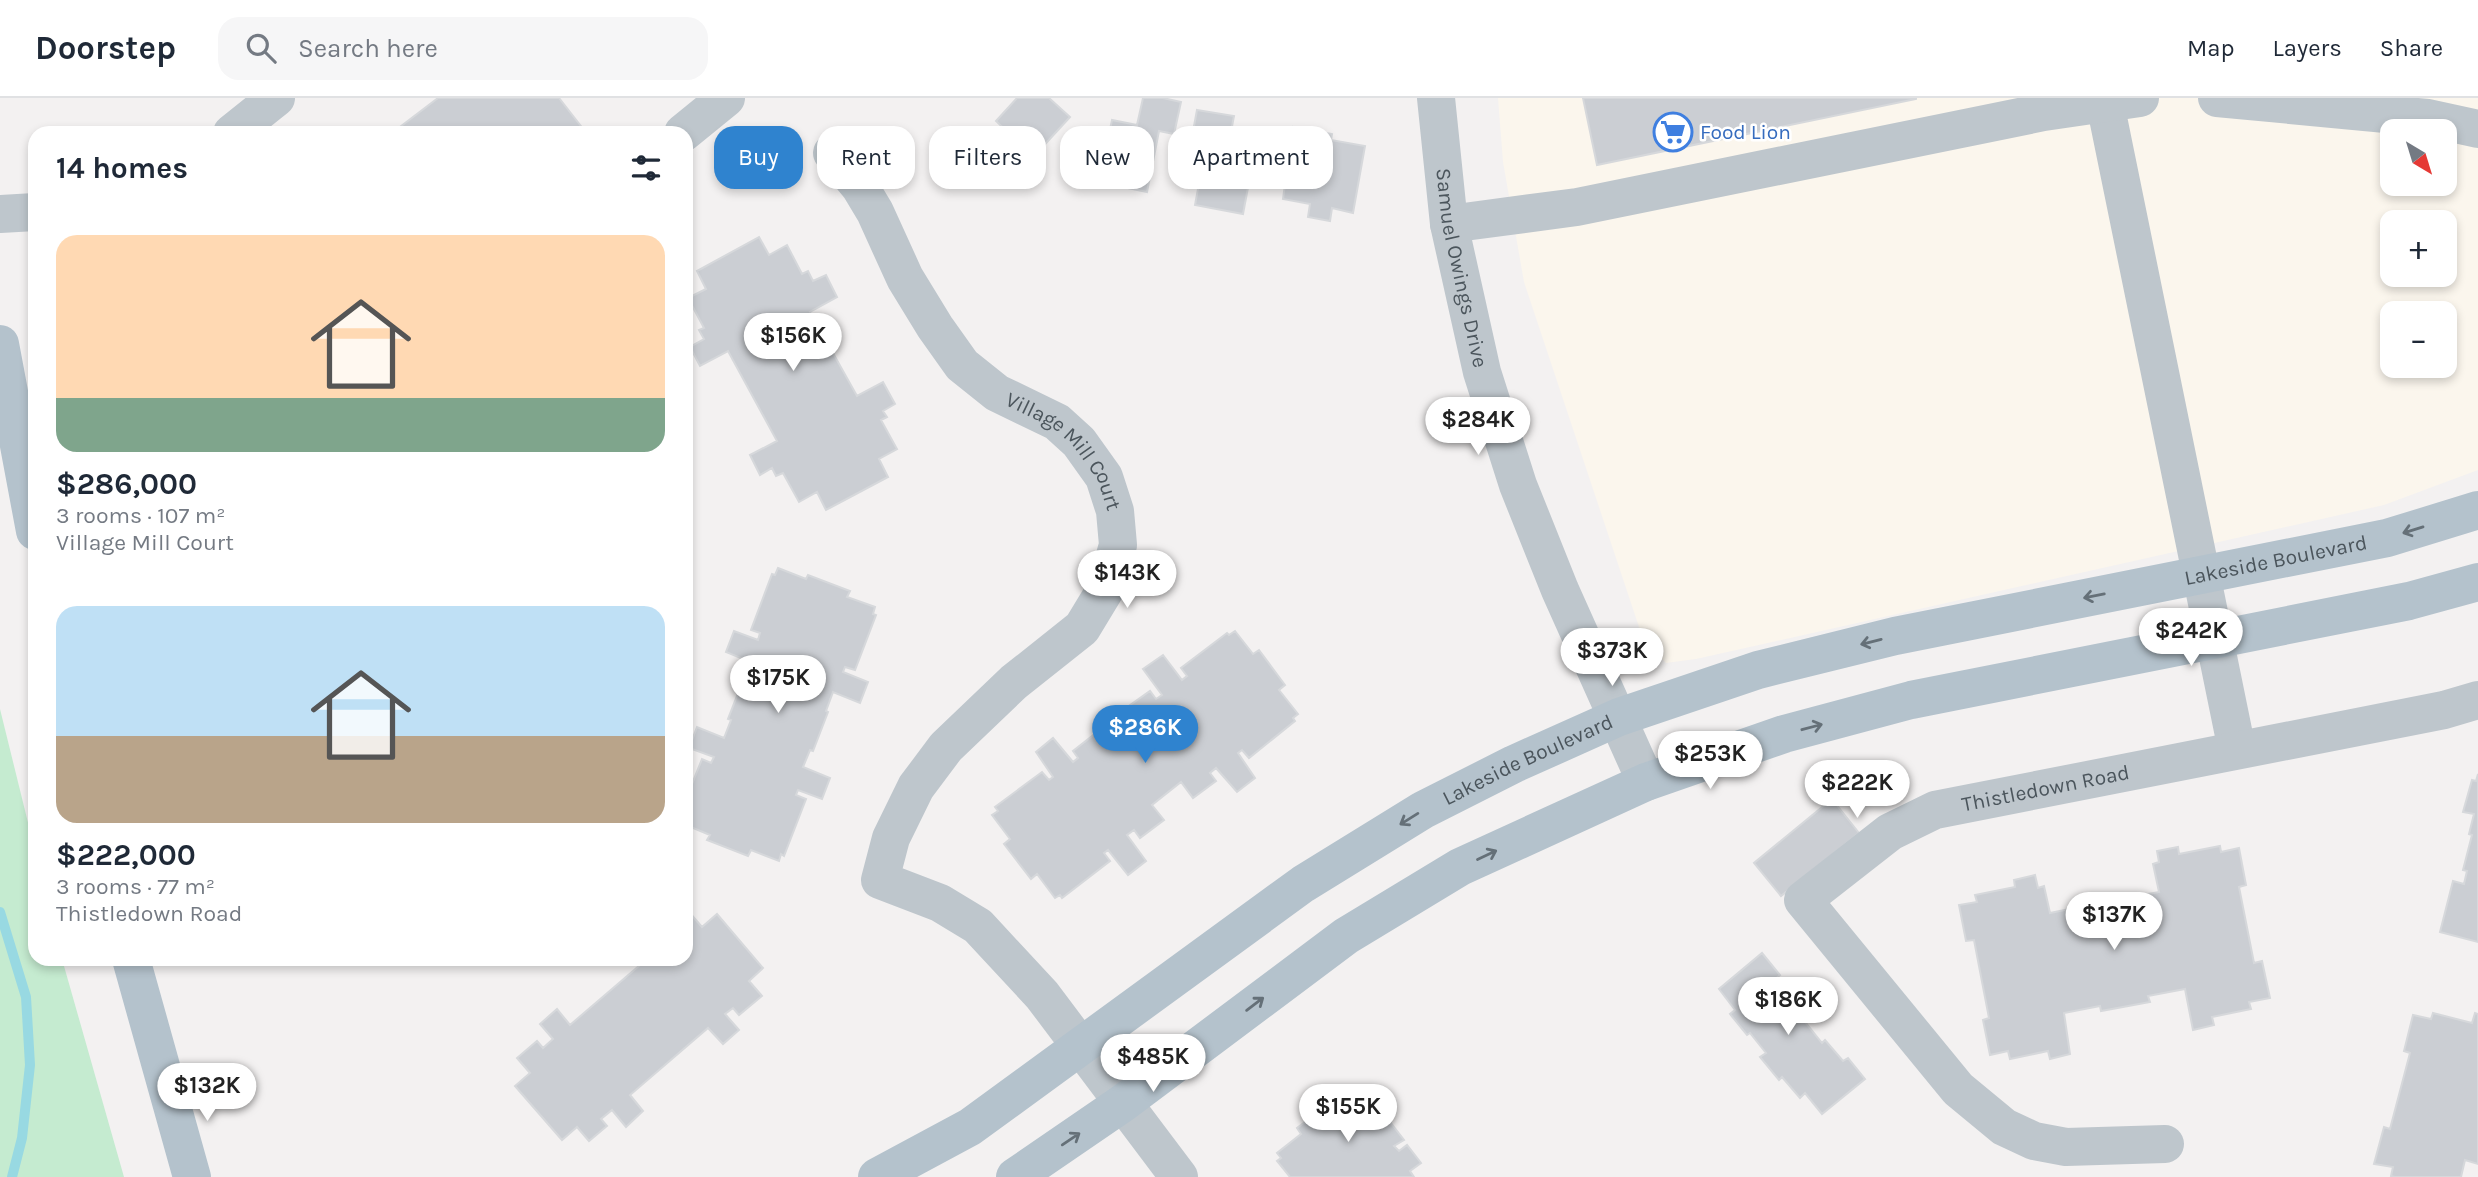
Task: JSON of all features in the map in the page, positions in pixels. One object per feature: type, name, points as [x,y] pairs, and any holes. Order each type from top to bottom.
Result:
[{"type":"main road","points":[[0,344],[12,482],[28,516]]},
{"type":"main road","name":"Lakeside Boulevard","points":[[877,1177],[970,1127],[1303,884],[1412,817],[1514,764],[1619,717],[1758,670],[1882,639],[2387,538],[2478,510]]},
{"type":"main road","points":[[1015,1177],[1123,1103],[1346,936],[1460,867],[1646,782],[1784,734],[1911,700],[2409,601],[2478,582]]},
{"type":"main road","points":[[133,966],[192,1177]]},
{"type":"street","points":[[241,126],[276,98],[279,116],[277,126]]},
{"type":"street","points":[[692,126],[726,98]]},
{"type":"street","name":"Samuel Owings Drive","points":[[1436,98],[1449,224],[1482,372],[1517,485],[1560,590],[1646,782]]},
{"type":"street","points":[[2217,98],[2418,117],[2470,118]]},
{"type":"street","points":[[1449,224],[1577,207],[1969,113],[2044,112],[2123,101],[2203,575],[2237,751]]},
{"type":"street","name":"Village Mill Court","points":[[861,189],[875,212],[905,278],[962,365],[997,393],[1057,422],[1079,442],[1104,477],[1115,511],[1118,545],[1105,590],[1082,628],[1014,682],[946,747],[916,787],[891,838],[880,880],[940,903],[978,926],[1042,995],[1080,1047]]},
{"type":"street","points":[[0,214],[28,212]]},
{"type":"street","name":"Thistledown Road","points":[[2165,1144],[2066,1147],[2034,1141],[2004,1127],[1958,1088],[1803,900],[1890,832],[1935,810],[2444,710],[2478,701]]},
{"type":"street","points":[[1080,1047],[1179,1177]]},
{"type":"shaded area","points":[[1498,98],[2478,98],[2478,470],[2384,505],[1696,659],[1666,663],[1643,639],[1524,282],[1503,162]]},
{"type":"green space","points":[[0,709],[28,823],[28,966],[64,966],[124,1177],[0,1177]]},
{"type":"building","points":[[438,98],[559,98],[581,126],[401,126]]},
{"type":"building","points":[[1017,98],[1049,98],[1070,117],[1046,143],[1046,126],[1001,126],[996,121]]},
{"type":"building","points":[[1143,98],[1181,102],[1176,126],[1168,126],[1168,133],[1159,131],[1154,156],[1154,126],[1111,126],[1112,120],[1137,125]]},
{"type":"building","name":"Food Lion","points":[[1583,98],[1916,98],[1916,99],[1597,165]]},
{"type":"building","points":[[1197,110],[1234,116],[1232,126],[1194,126]]},
{"type":"building","points":[[1333,140],[1365,146],[1353,213],[1332,208],[1330,221],[1308,217],[1310,204],[1283,199],[1284,189],[1333,189]]},
{"type":"building","points":[[1198,189],[1248,189],[1243,214],[1195,205]]},
{"type":"building","points":[[759,237],[769,255],[787,245],[802,274],[808,271],[813,281],[826,275],[837,297],[810,312],[857,396],[883,382],[895,404],[883,411],[887,417],[881,420],[897,449],[879,459],[888,477],[826,510],[817,492],[799,502],[783,473],[776,476],[772,468],[760,475],[750,455],[777,441],[728,351],[700,366],[693,353],[693,345],[704,339],[699,330],[704,328],[693,307],[693,296],[706,289],[697,271]]},
{"type":"building","points":[[778,568],[806,579],[808,575],[850,591],[847,597],[875,607],[873,614],[876,615],[855,670],[845,667],[843,672],[868,682],[860,703],[833,692],[813,751],[810,750],[803,767],[830,778],[822,799],[798,790],[796,795],[806,799],[784,856],[781,854],[779,861],[751,850],[748,856],[707,840],[710,835],[693,828],[693,782],[702,759],[711,763],[714,757],[693,749],[693,738],[697,727],[724,738],[731,720],[728,719],[744,678],[746,679],[753,663],[726,652],[734,631],[758,640],[760,633],[751,630],[772,574],[775,575]]},
{"type":"building","points":[[1235,631],[1253,654],[1259,650],[1285,685],[1279,690],[1298,714],[1293,718],[1295,721],[1249,758],[1242,750],[1238,753],[1255,778],[1237,792],[1216,768],[1210,773],[1216,781],[1193,798],[1181,782],[1152,805],[1164,820],[1140,838],[1134,830],[1127,835],[1146,861],[1128,875],[1108,850],[1104,853],[1110,861],[1062,898],[1060,895],[1055,898],[1037,874],[1031,879],[1004,844],[1010,839],[992,815],[998,811],[995,807],[1042,772],[1049,780],[1053,777],[1036,752],[1053,738],[1073,762],[1078,758],[1073,751],[1096,733],[1108,749],[1139,725],[1126,708],[1150,691],[1156,699],[1162,695],[1143,669],[1163,655],[1182,680],[1187,676],[1181,668],[1227,633],[1229,635]]},
{"type":"building","points":[[2478,774],[2478,942],[2440,932],[2453,881],[2464,884],[2467,871],[2463,870],[2474,814],[2463,812],[2472,780],[2476,781]]},
{"type":"building","points":[[1832,799],[1859,833],[1781,896],[1754,863]]},
{"type":"building","points":[[2220,846],[2221,852],[2239,848],[2246,885],[2239,887],[2254,963],[2262,961],[2270,998],[2249,1002],[2251,1009],[2212,1017],[2214,1025],[2193,1030],[2185,989],[2148,996],[2150,1002],[2101,1011],[2100,1006],[2064,1013],[2070,1054],[2050,1059],[2048,1051],[2010,1059],[2008,1051],[1990,1055],[1983,1020],[1989,1018],[1974,940],[1966,941],[1959,905],[1977,902],[1975,895],[2015,887],[2014,880],[2035,875],[2038,888],[2044,886],[2050,913],[2125,895],[2126,898],[2159,892],[2153,864],[2159,862],[2157,851],[2178,847],[2179,854]]},
{"type":"building","points":[[717,914],[763,968],[749,981],[762,996],[739,1015],[733,1008],[725,1014],[739,1030],[723,1044],[708,1028],[630,1095],[643,1111],[626,1127],[612,1110],[601,1119],[607,1126],[589,1141],[577,1127],[562,1140],[515,1086],[530,1073],[517,1058],[537,1041],[543,1048],[553,1039],[540,1024],[557,1009],[570,1025],[639,966],[693,966],[693,917],[702,927]]},
{"type":"building","points":[[1762,953],[1780,975],[1774,980],[1791,1000],[1794,997],[1812,1019],[1806,1023],[1822,1043],[1825,1040],[1843,1061],[1848,1058],[1865,1079],[1822,1114],[1805,1093],[1800,1098],[1782,1077],[1779,1080],[1760,1057],[1766,1053],[1730,1014],[1735,1010],[1719,989]]},
{"type":"building","points":[[2433,1013],[2472,1023],[2475,1013],[2478,1014],[2478,1164],[2465,1160],[2461,1177],[2395,1177],[2391,1176],[2393,1167],[2374,1164],[2384,1127],[2390,1129],[2410,1053],[2404,1051],[2413,1015],[2431,1019]]},
{"type":"building","points":[[1360,1089],[1364,1094],[1367,1092],[1404,1140],[1394,1146],[1399,1151],[1407,1145],[1421,1163],[1410,1171],[1414,1177],[1290,1177],[1277,1161],[1281,1158],[1277,1153],[1301,1134],[1297,1128],[1332,1102],[1336,1107]]},
{"type":"waterway","points":[[0,912],[26,997],[30,1065],[22,1138],[12,1177]]},
{"type":"place","name":"Food Lion","points":[[1673,132]]}]
